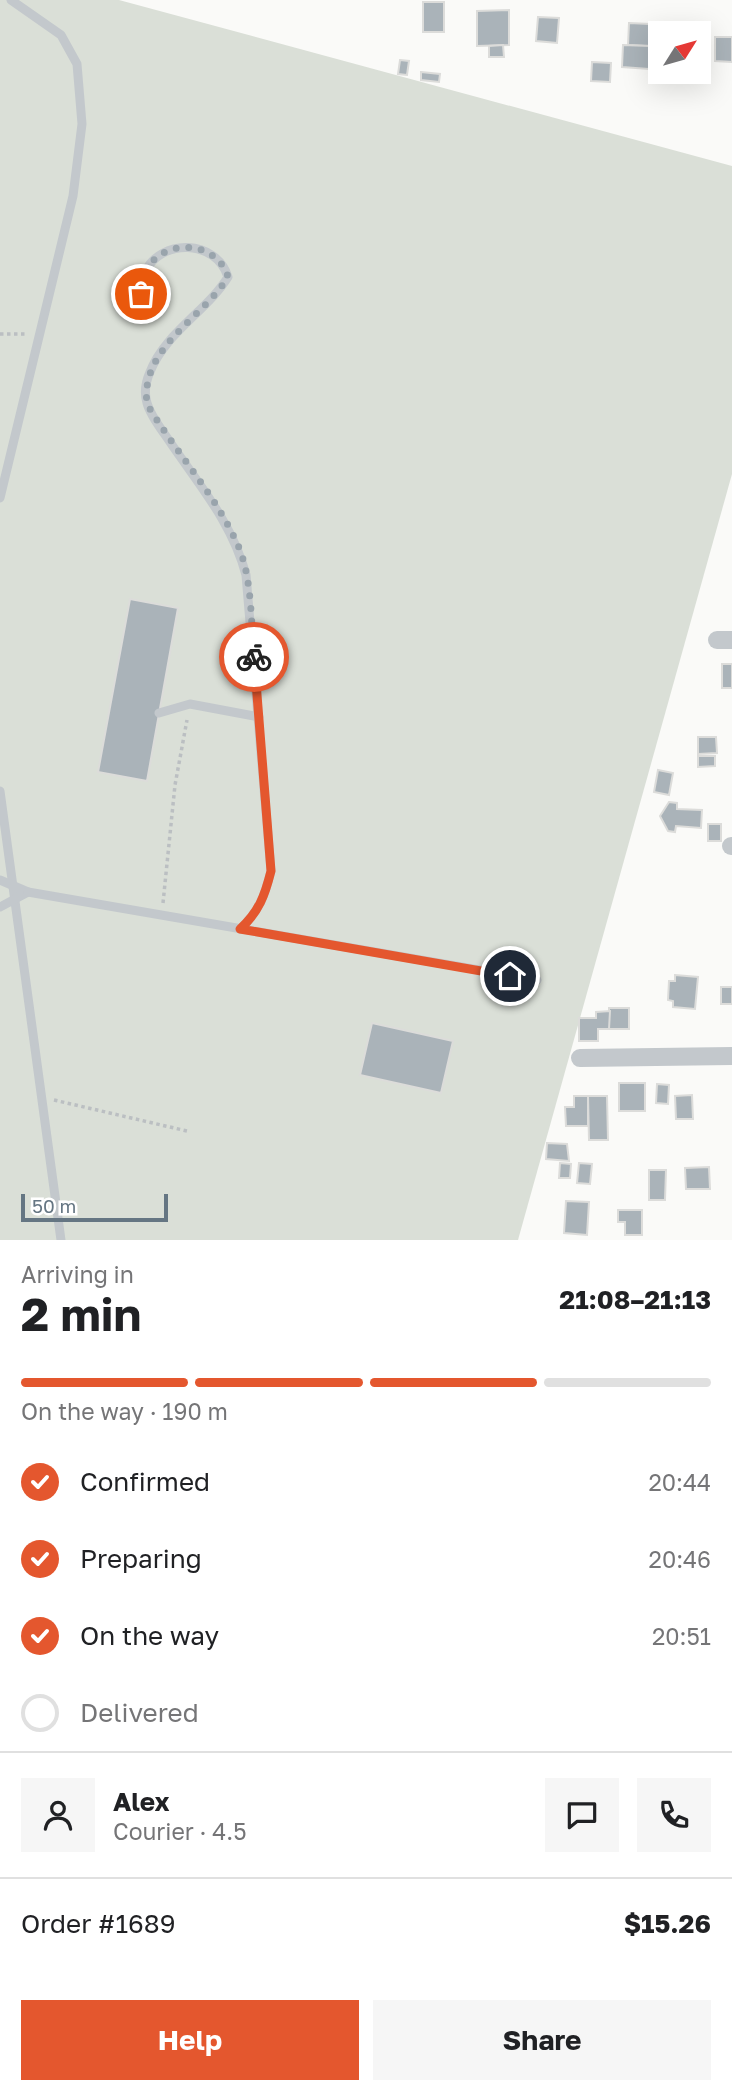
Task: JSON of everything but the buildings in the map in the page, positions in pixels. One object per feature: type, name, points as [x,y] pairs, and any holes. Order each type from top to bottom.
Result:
[{"type":"street","points":[[580,1058],[732,1056]]},
{"type":"lane","points":[[0,498],[73,196],[82,124],[77,64],[61,35],[11,0]]},
{"type":"lane","points":[[141,294],[145,272],[156,260],[176,248],[193,247],[214,253],[225,267],[228,277],[218,294],[164,347],[150,371],[145,389],[147,404],[220,512],[240,550],[246,575],[271,871],[264,900],[253,918],[240,929]]},
{"type":"lane","points":[[159,713],[190,704],[259,717]]},
{"type":"lane","points":[[0,791],[61,1240]]},
{"type":"lane","points":[[0,880],[28,892],[537,980]]},
{"type":"lane","points":[[0,907],[28,892]]},
{"type":"path","points":[[0,334],[40,334]]},
{"type":"path","points":[[162,915],[175,785],[190,704]]},
{"type":"path","points":[[42,1097],[187,1131]]},
{"type":"shaded area","points":[[0,0],[119,0],[732,166],[732,474],[518,1240],[0,1240]]},
{"type":"way so far","points":[[141,294],[145,272],[156,260],[176,248],[193,247],[214,253],[225,267],[228,277],[218,294],[164,347],[150,371],[145,389],[147,404],[158,423],[220,512],[240,550],[246,575],[254,657]]},
{"type":"route","points":[[254,657],[271,871],[264,900],[253,918],[240,929],[510,976]]}]
